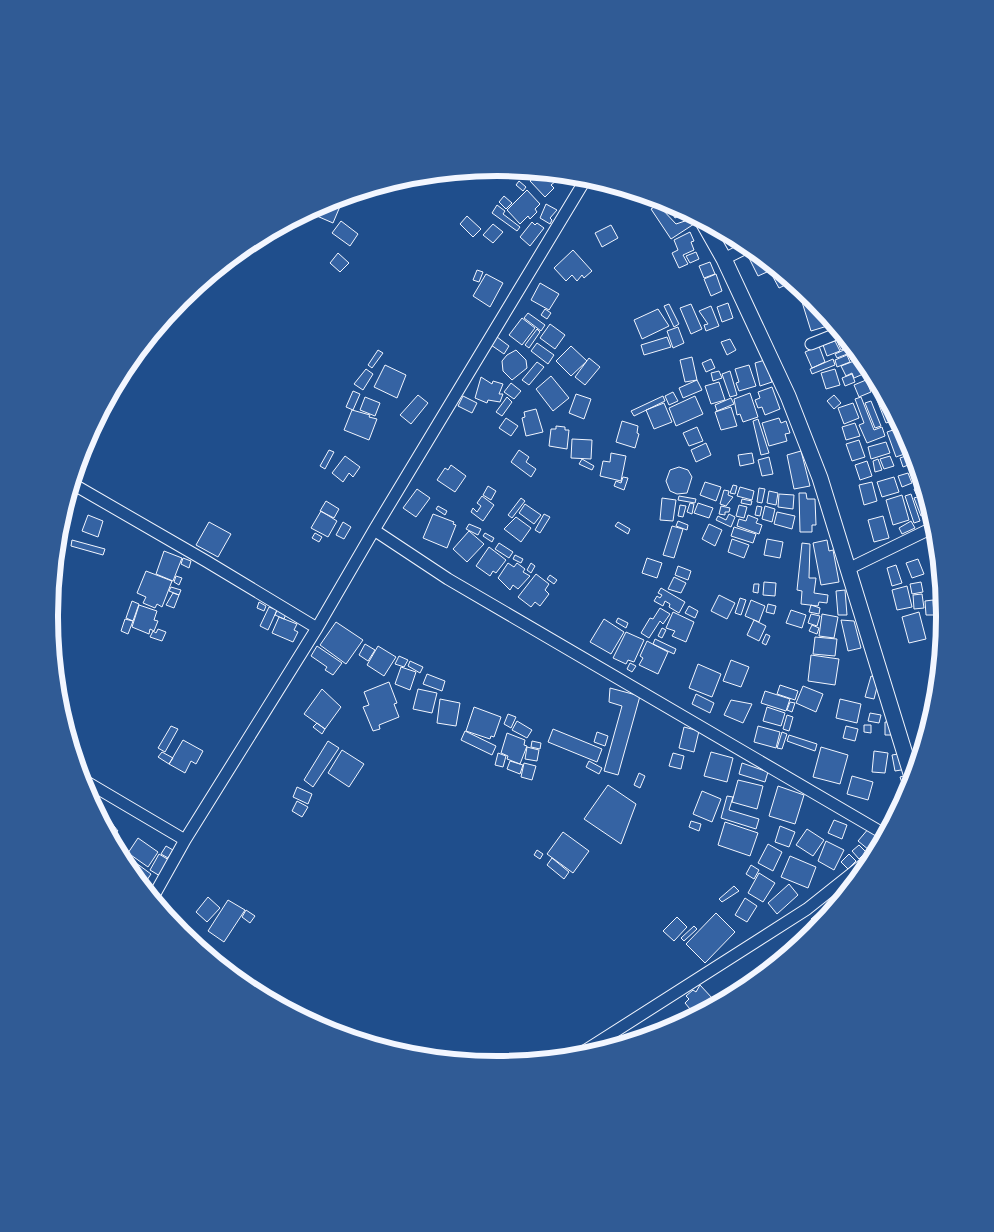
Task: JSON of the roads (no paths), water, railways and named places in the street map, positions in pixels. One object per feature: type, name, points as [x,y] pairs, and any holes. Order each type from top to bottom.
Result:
[{"type":"main road","points":[[708,230],[724,259],[788,396],[820,478],[910,766]]},
{"type":"street","points":[[156,893],[185,840],[317,628],[582,185]]},
{"type":"street","points":[[724,259],[741,251]]},
{"type":"street","points":[[811,344],[834,335]]},
{"type":"street","points":[[77,487],[317,628]]},
{"type":"street","points":[[374,530],[448,578],[880,832]]},
{"type":"street","points":[[848,569],[928,530]]},
{"type":"street","points":[[91,785],[185,840]]},
{"type":"street","points":[[595,1045],[807,909],[853,873]]}]
